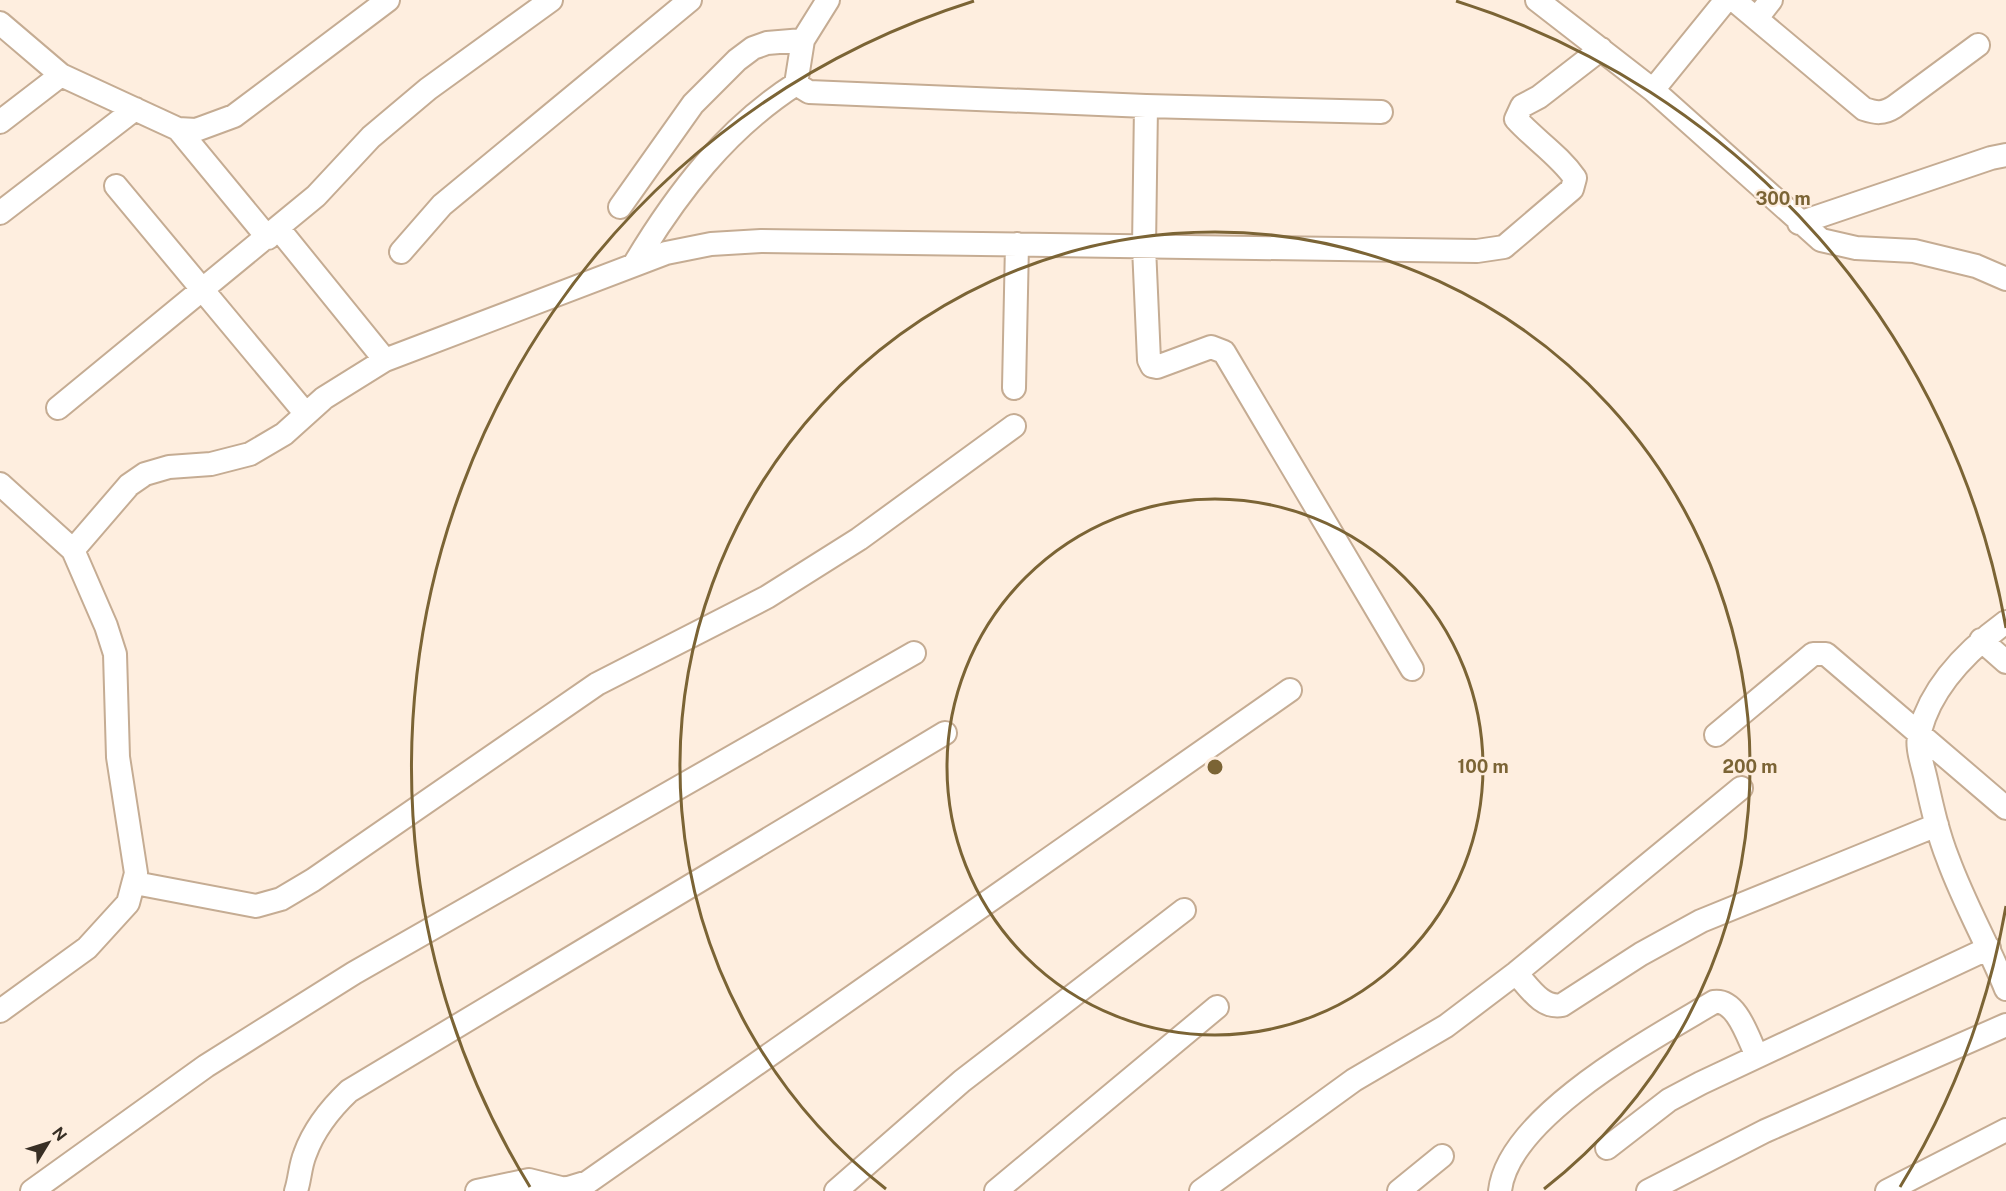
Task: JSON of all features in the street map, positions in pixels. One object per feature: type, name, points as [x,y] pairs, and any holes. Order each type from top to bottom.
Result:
[{"type":"street","points":[[178,129],[204,128],[234,116],[388,0]]},
{"type":"street","points":[[58,408],[316,196],[371,137],[428,89],[551,0]]},
{"type":"street","points":[[401,252],[442,205],[690,0]]},
{"type":"street","points":[[1537,0],[1653,90],[1779,200],[1799,223],[1821,240],[1856,248],[1914,251],[1976,266],[2006,279]]},
{"type":"street","points":[[1653,90],[1726,0]]},
{"type":"street","points":[[1734,0],[1864,109],[1874,113],[1884,112],[1894,107],[1978,45]]},
{"type":"street","points":[[1756,18],[1771,0]]},
{"type":"street","points":[[634,263],[667,210],[704,164],[743,124],[773,99],[796,84],[803,40],[820,3]]},
{"type":"street","points":[[0,23],[61,75],[178,129],[385,360]]},
{"type":"street","points":[[620,207],[693,104],[737,60],[753,48],[767,43],[803,40]]},
{"type":"street","points":[[73,550],[129,485],[145,474],[169,467],[211,464],[250,454],[284,434],[324,398],[385,360],[634,263],[666,253],[711,244],[761,241],[1477,251],[1504,247],[1572,189],[1575,178],[1565,164],[1532,137],[1516,119],[1521,106],[1539,97],[1601,49]]},
{"type":"street","points":[[0,122],[61,75]]},
{"type":"street","points":[[796,84],[809,92],[1146,106],[1381,112]]},
{"type":"street","points":[[1146,106],[1144,247],[1149,360],[1152,366],[1157,367],[1211,347],[1224,352],[1412,669]]},
{"type":"street","points":[[0,213],[135,109]]},
{"type":"street","points":[[1799,223],[1991,158],[2006,155]]},
{"type":"street","points":[[116,186],[306,414]]},
{"type":"street","points":[[1014,388],[1017,244]]},
{"type":"street","points":[[135,883],[256,906],[281,899],[313,880],[597,684],[767,597],[860,539],[1014,426]]},
{"type":"street","points":[[0,484],[73,550],[115,654],[118,758],[136,873],[128,903],[87,948],[0,1011]]},
{"type":"street","points":[[2006,622],[1981,640],[1955,667],[1930,705],[1919,733],[1920,754],[1936,825],[1949,861],[2006,989]]},
{"type":"street","points":[[1981,640],[2006,662]]},
{"type":"street","points":[[1716,735],[1813,654],[1819,652],[1826,654],[2006,808]]},
{"type":"street","points":[[32,1191],[206,1066],[354,973],[914,653]]},
{"type":"street","points":[[477,1191],[529,1180],[565,1189],[588,1182],[1290,690]]},
{"type":"street","points":[[296,1191],[304,1155],[316,1129],[331,1108],[349,1091],[945,733]]},
{"type":"street","points":[[1201,1191],[1354,1080],[1446,1026],[1516,973],[1741,788]]},
{"type":"street","points":[[1516,973],[1545,1004],[1553,1007],[1562,1005],[1641,954],[1701,921],[1936,825]]},
{"type":"street","points":[[836,1191],[962,1081],[1184,910]]},
{"type":"street","points":[[1607,1148],[1669,1100],[1757,1056],[1989,948]]},
{"type":"street","points":[[1500,1191],[1508,1166],[1537,1125],[1580,1087],[1617,1060],[1714,1002],[1721,1001],[1732,1007],[1757,1056]]},
{"type":"street","points":[[996,1191],[1217,1007]]},
{"type":"street","points":[[1648,1191],[1765,1131],[2006,1025]]},
{"type":"street","points":[[1887,1191],[2006,1130]]},
{"type":"street","points":[[1399,1191],[1442,1156]]}]
